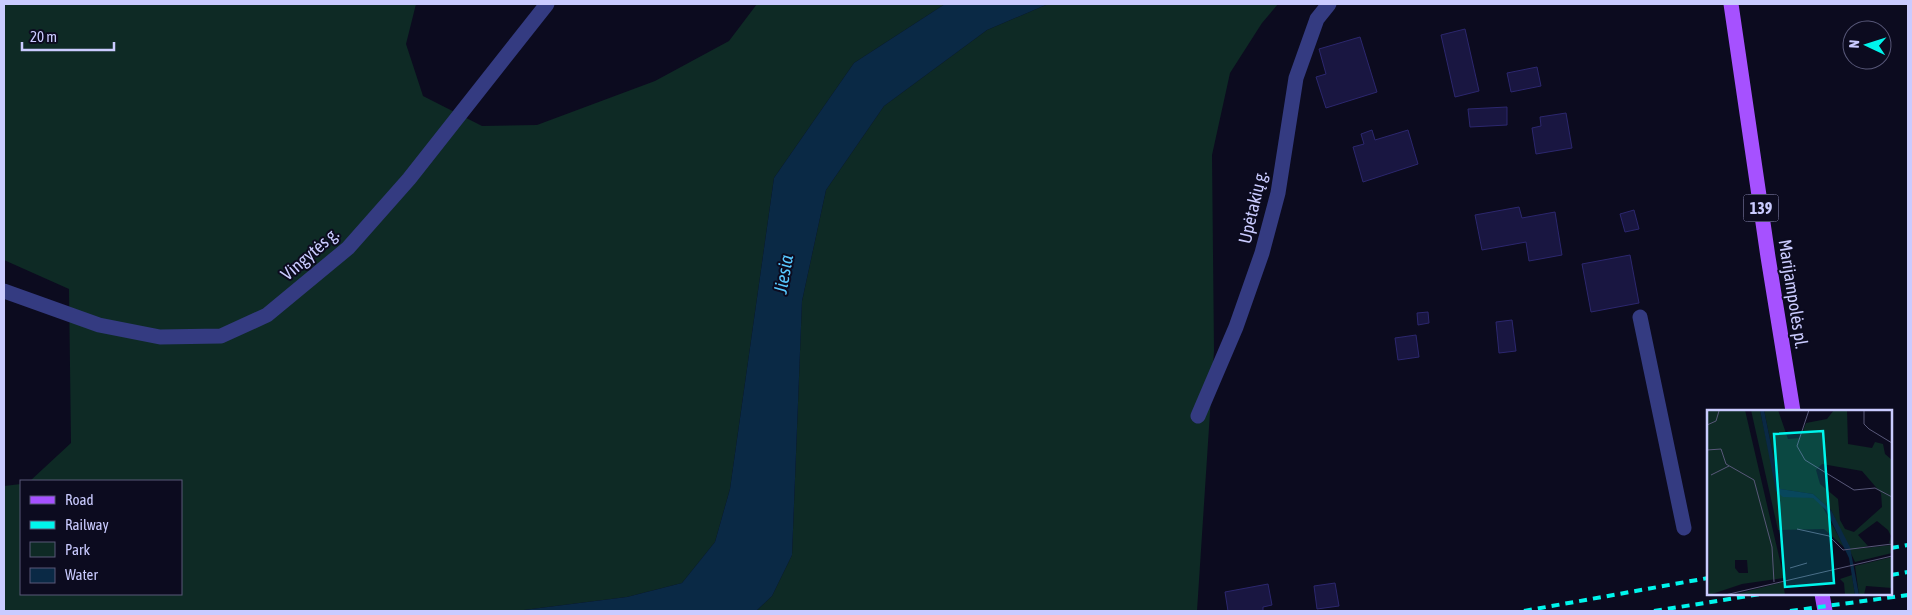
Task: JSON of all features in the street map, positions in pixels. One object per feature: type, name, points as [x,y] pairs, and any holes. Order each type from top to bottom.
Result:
[{"type":"main road","name":"Marijampolės pl.","points":[[1731,4],[1766,247],[1793,410]]},
{"type":"main road","points":[[1822,595],[1825,611]]},
{"type":"street","name":"Vingytės g.","points":[[4,291],[98,325],[160,338],[221,336],[267,315],[348,248],[409,179],[547,4]]},
{"type":"street","name":"Upėtakių g.","points":[[1198,416],[1236,326],[1262,253],[1278,193],[1296,78],[1316,19],[1329,4]]},
{"type":"street","points":[[1640,317],[1684,528]]},
{"type":"green space","points":[[4,4],[416,4],[406,44],[423,96],[482,126],[537,125],[655,81],[729,41],[757,4],[945,4],[854,63],[774,178],[730,489],[715,542],[682,583],[627,597],[516,611],[4,611],[4,486],[20,484],[20,595],[182,595],[182,480],[31,480],[71,443],[69,289],[4,260]]},
{"type":"green space","points":[[1048,4],[1278,4],[1262,23],[1230,73],[1212,155],[1214,351],[1197,611],[756,611],[772,596],[792,555],[802,301],[826,190],[884,106],[987,30]]},
{"type":"water","name":"Jiesia","points":[[945,4],[1048,4],[987,30],[884,106],[826,190],[802,301],[792,555],[772,596],[756,611],[516,611],[627,597],[682,583],[715,542],[730,489],[774,178],[854,63]]},
{"type":"building","points":[[1465,29],[1479,91],[1455,97],[1441,35]]},
{"type":"building","points":[[1360,37],[1377,92],[1326,108],[1316,77],[1326,74],[1319,49]]},
{"type":"building","points":[[1537,67],[1541,86],[1511,92],[1507,73]]},
{"type":"building","points":[[1507,107],[1507,125],[1470,127],[1468,109]]},
{"type":"building","points":[[1566,113],[1572,148],[1536,154],[1532,128],[1541,126],[1540,117]]},
{"type":"building","points":[[1372,130],[1375,140],[1408,130],[1418,164],[1363,182],[1353,147],[1364,144],[1361,134]]},
{"type":"building","points":[[1519,207],[1522,218],[1555,212],[1562,255],[1529,261],[1526,242],[1482,250],[1475,215]]},
{"type":"building","points":[[1634,210],[1639,229],[1625,232],[1620,214]]},
{"type":"building","points":[[1630,255],[1639,303],[1591,312],[1582,264]]},
{"type":"building","points":[[1428,312],[1429,323],[1418,325],[1417,313]]},
{"type":"building","points":[[1512,320],[1516,351],[1499,353],[1496,322]]},
{"type":"building","points":[[1416,335],[1419,357],[1398,360],[1395,338]]},
{"type":"building","points":[[1335,583],[1339,606],[1317,609],[1314,586]]},
{"type":"building","points":[[1268,584],[1272,605],[1263,607],[1263,611],[1228,611],[1225,592]]},
{"type":"railway","points":[[1892,548],[1908,545]]},
{"type":"railway","points":[[1892,575],[1908,572]]},
{"type":"railway","points":[[1524,611],[1707,578]]},
{"type":"railway","points":[[1654,611],[1755,595]]},
{"type":"railway","points":[[1790,611],[1908,595]]}]
